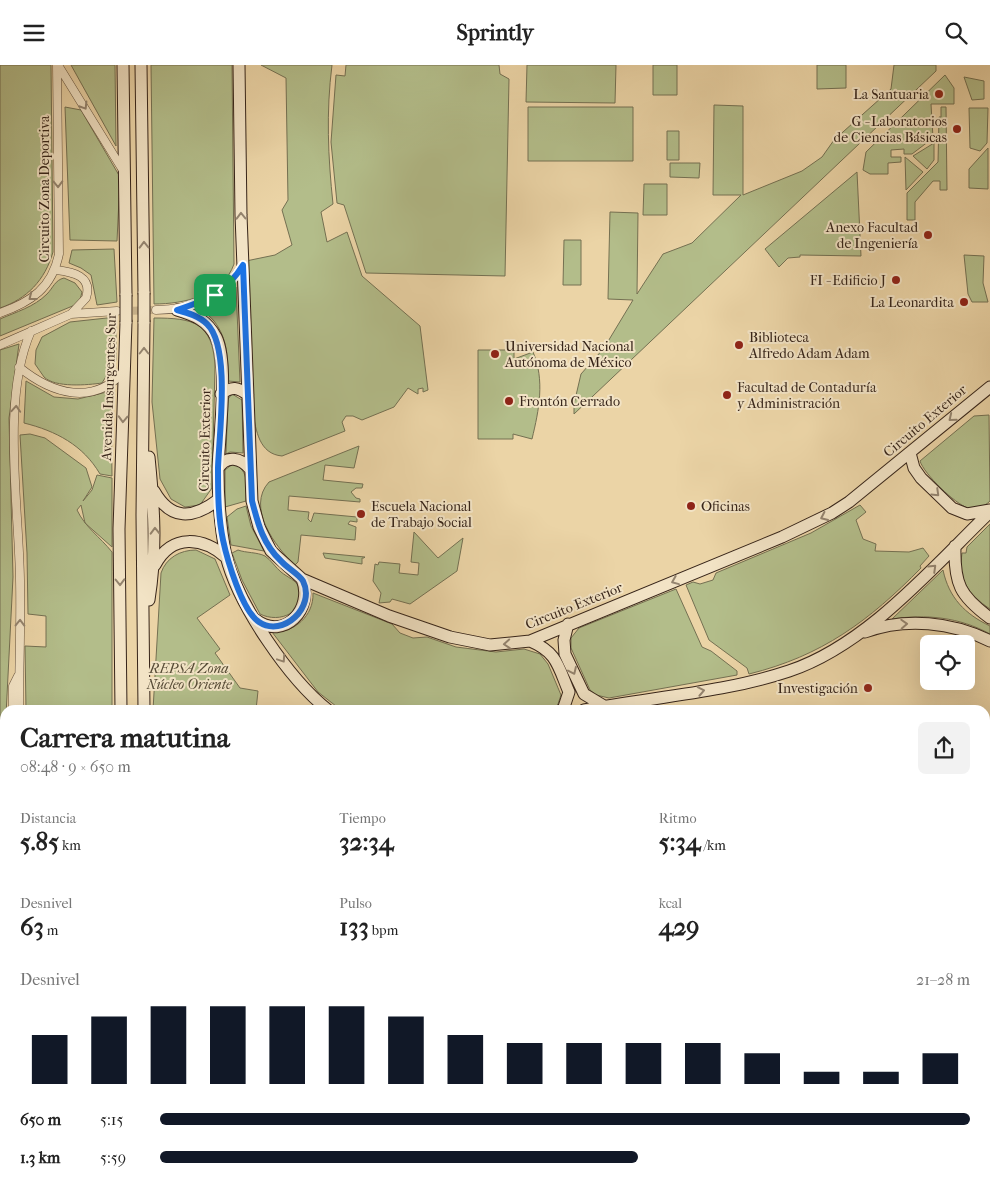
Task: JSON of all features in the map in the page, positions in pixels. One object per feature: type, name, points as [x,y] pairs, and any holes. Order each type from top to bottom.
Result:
[{"type":"street","points":[[58,65],[125,174]]},
{"type":"street","name":"Circuito Zona Deportiva","points":[[0,313],[32,298],[45,286],[56,270],[59,254],[58,65]]},
{"type":"street","name":"Avenida Insurgentes Sur","points":[[121,705],[119,529],[126,322],[123,65]]},
{"type":"street","points":[[141,65],[145,415],[142,487],[144,705]]},
{"type":"street","name":"Circuito Exterior","points":[[239,65],[243,265],[252,501],[264,539],[281,562],[302,579],[389,616],[450,637],[490,645],[530,641],[782,537],[832,513],[910,453],[990,387]]},
{"type":"street","name":"Circuito Exterior","points":[[177,310],[195,304],[223,290],[232,282],[243,265]]},
{"type":"street","points":[[56,270],[76,273],[87,285],[86,298],[71,314]]},
{"type":"street","name":"Circuito Exterior","points":[[156,310],[177,310],[196,316],[204,321],[217,339],[222,364],[218,500],[227,558],[238,588],[254,618],[302,687],[322,705]]},
{"type":"street","points":[[0,345],[71,314],[117,311]]},
{"type":"street","points":[[19,705],[20,581],[14,445],[19,367],[31,331]]},
{"type":"street","points":[[19,367],[41,383],[56,390],[80,394],[114,383],[125,371]]},
{"type":"street","points":[[221,394],[229,388],[240,388],[248,395]]},
{"type":"street","points":[[144,631],[154,567],[154,491],[145,415]]},
{"type":"street","points":[[910,453],[914,467],[921,478],[952,508],[967,514],[990,511]]},
{"type":"street","points":[[218,469],[223,462],[233,459],[241,461],[250,469]]},
{"type":"street","points":[[154,491],[167,507],[186,515],[204,511],[218,500]]},
{"type":"street","points":[[613,705],[744,683],[790,671],[827,653],[857,635],[882,615],[955,547],[990,511]]},
{"type":"street","points":[[154,567],[159,558],[170,548],[189,541],[203,543],[227,558]]},
{"type":"street","points":[[955,547],[954,567],[962,593],[974,606],[990,618]]},
{"type":"street","points":[[254,618],[264,625],[276,626],[292,621],[301,612],[305,600],[306,589],[302,579]]},
{"type":"street","points":[[568,624],[564,640],[565,653],[584,694],[603,705]]},
{"type":"street","points":[[857,635],[879,627],[924,624],[949,625],[966,630],[990,641]]},
{"type":"street","points":[[530,641],[544,647],[554,656],[569,692],[565,705]]},
{"type":"street","points":[[13,705],[13,686],[19,672]]},
{"type":"green space","points":[[0,65],[51,65],[53,252],[50,262],[34,287],[19,299],[0,308]]},
{"type":"green space","points":[[71,65],[115,65],[116,146]]},
{"type":"green space","points":[[151,65],[232,65],[234,264],[229,275],[212,291],[189,300],[165,304],[154,304]]},
{"type":"green space","points":[[261,65],[332,65],[328,135],[333,204],[321,212],[327,242],[347,232],[362,276],[420,326],[428,390],[423,392],[423,388],[418,389],[418,394],[408,388],[394,407],[362,420],[353,416],[346,416],[342,422],[345,431],[282,456],[268,451],[264,446],[257,434],[253,413],[246,261],[275,255],[292,245],[282,210],[288,200],[286,78]]},
{"type":"green space","points":[[346,65],[499,65],[500,74],[509,79],[505,276],[366,273],[344,205],[337,203],[331,142],[336,75],[345,76]]},
{"type":"green space","points":[[527,65],[616,65],[615,103],[526,102]]},
{"type":"green space","points":[[653,65],[677,65],[677,95],[653,95]]},
{"type":"green space","points":[[817,65],[846,65],[846,88],[817,89]]},
{"type":"green space","points":[[894,65],[936,65],[936,71],[574,414],[574,404],[581,374],[604,348],[633,300],[608,299],[610,212],[638,213],[637,294],[663,254],[692,243],[741,195],[713,195],[714,105],[743,106],[743,195],[802,171],[822,157],[834,140],[891,89]]},
{"type":"green space","points":[[945,75],[954,88],[954,104],[931,104],[933,138],[912,154],[904,154],[904,149],[891,150],[891,157],[901,157],[901,162],[888,163],[888,174],[870,174],[863,170],[866,152]]},
{"type":"green space","points":[[964,77],[984,81],[984,99],[972,100]]},
{"type":"green space","points":[[65,107],[81,110],[120,177],[117,241],[70,240]]},
{"type":"green space","points":[[528,107],[633,107],[633,161],[528,161]]},
{"type":"green space","points":[[941,107],[946,107],[947,190],[940,190],[940,181],[933,181],[915,202],[915,220],[907,220],[907,193],[938,162]]},
{"type":"green space","points":[[969,108],[988,108],[987,143],[980,151],[970,148]]},
{"type":"green space","points":[[667,131],[679,131],[679,160],[667,160]]},
{"type":"green space","points":[[934,143],[934,160],[927,169],[913,156]]},
{"type":"green space","points":[[988,148],[988,189],[969,188],[969,169]]},
{"type":"green space","points":[[905,157],[923,172],[906,190]]},
{"type":"green space","points":[[670,163],[700,163],[699,178],[670,177]]},
{"type":"green space","points":[[857,172],[861,256],[800,255],[800,257],[788,258],[779,267],[765,249]]},
{"type":"green space","points":[[644,184],[667,184],[667,215],[643,215]]},
{"type":"green space","points":[[564,240],[581,240],[581,285],[563,285]]},
{"type":"green space","points":[[114,249],[117,302],[97,305],[91,275],[69,263],[72,250]]},
{"type":"green space","points":[[964,255],[984,256],[983,283],[988,302],[972,302],[968,294]]},
{"type":"green space","points":[[64,278],[75,283],[82,292],[80,300],[75,305],[0,336],[0,319],[25,309],[36,302],[47,294],[56,282]]},
{"type":"green space","points":[[236,287],[240,382],[228,381],[225,342],[219,328],[203,310],[205,304],[227,296]]},
{"type":"green space","points":[[116,317],[116,360],[102,383],[63,384],[44,377],[35,364],[36,350],[42,337],[70,322]]},
{"type":"green space","points":[[154,318],[180,319],[198,326],[210,340],[213,352],[215,367],[212,488],[200,505],[185,507],[171,499],[160,479],[152,402]]},
{"type":"green space","points":[[19,344],[9,418],[13,577],[7,705],[0,705],[0,350]]},
{"type":"green space","name":"Frontón Cerrado","points":[[478,350],[514,350],[514,359],[533,352],[539,373],[540,395],[532,439],[513,434],[513,439],[478,439]]},
{"type":"green space","points":[[26,381],[54,397],[78,399],[111,391],[112,476],[100,474],[85,455],[68,441],[47,430],[24,423]]},
{"type":"green space","points":[[232,394],[242,400],[243,453],[230,452],[226,454],[228,399]]},
{"type":"green space","points":[[989,415],[990,501],[980,508],[968,508],[956,501],[941,488],[927,473],[920,461],[974,416]]},
{"type":"green space","points":[[30,434],[45,438],[86,468],[92,487],[83,501],[92,490],[97,475],[112,478],[112,547],[86,524],[112,552],[112,705],[26,705],[25,646],[46,647],[46,616],[28,614],[27,553],[20,435]],"holes":[[[81,505],[85,523],[77,510]]]},
{"type":"green space","points":[[359,446],[354,468],[325,465],[323,480],[363,484],[362,488],[356,488],[351,492],[356,498],[360,499],[360,502],[289,496],[288,510],[309,512],[308,519],[311,522],[314,513],[357,517],[357,522],[350,521],[348,524],[356,527],[355,540],[301,535],[298,562],[295,565],[279,548],[266,526],[262,515],[261,503],[263,492],[269,482]]},
{"type":"green space","points":[[234,463],[245,475],[246,501],[225,507],[225,470]]},
{"type":"green space","points":[[860,505],[866,512],[856,520],[863,539],[876,544],[875,551],[909,552],[923,548],[929,556],[920,566],[921,568],[902,587],[863,620],[822,647],[775,666],[749,674],[747,668],[709,640],[686,585],[693,582],[700,584],[713,580],[716,573],[811,533]]},
{"type":"green space","points":[[246,506],[251,526],[264,551],[231,545],[227,517],[237,509]]},
{"type":"green space","points":[[990,524],[990,609],[970,592],[963,579],[961,563],[962,553],[966,553],[967,547]]},
{"type":"green space","points":[[414,532],[438,558],[463,538],[457,571],[410,604],[392,599],[390,602],[379,603],[381,593],[373,581],[375,564],[378,565],[379,562],[400,564],[399,573],[418,575],[419,563],[411,562]]},
{"type":"green space","name":"REPSA Zona Núcleo Oriente","points":[[196,550],[215,559],[230,595],[197,618],[220,649],[215,653],[240,688],[258,691],[257,705],[153,705],[161,573],[170,559],[179,553]]},
{"type":"green space","points":[[238,550],[265,556],[281,572],[296,583],[299,587],[299,603],[290,614],[276,618],[260,614],[242,580],[232,553]]},
{"type":"green space","points":[[323,553],[365,557],[362,558],[362,564],[325,558]]},
{"type":"green space","points":[[943,570],[949,589],[959,604],[973,616],[990,626],[990,634],[954,620],[942,618],[892,619]]},
{"type":"green space","points":[[676,589],[702,647],[711,651],[737,671],[737,675],[609,698],[596,695],[590,690],[571,648],[571,638],[579,628]]},
{"type":"green space","points":[[313,593],[392,624],[400,633],[413,638],[427,637],[456,647],[496,652],[524,649],[540,654],[548,664],[561,695],[558,704],[335,705],[318,692],[272,632],[288,630],[295,626],[306,616]]},
{"type":"tunnel","points":[[121,311],[156,310]]},
{"type":"place","name":"La Santuaria","points":[[939,94]]},
{"type":"place","name":"G - Laboratorios de Ciencias Básicas","points":[[957,129]]},
{"type":"place","name":"Anexo Facultad de Ingeniería","points":[[928,235]]},
{"type":"place","name":"FI - Edificio J","points":[[896,280]]},
{"type":"place","name":"La Leonardita","points":[[964,302]]},
{"type":"place","name":"Biblioteca Alfredo Adam Adam","points":[[739,345]]},
{"type":"place","name":"Universidad Nacional Autónoma de México","points":[[495,354]]},
{"type":"place","name":"Facultad de Contaduría y Administración","points":[[727,395]]},
{"type":"place","name":"Frontón Cerrado","points":[[509,401]]},
{"type":"place","name":"Oficinas","points":[[691,506]]},
{"type":"place","name":"Escuela Nacional de Trabajo Social","points":[[361,514]]},
{"type":"place","name":"Investigación","points":[[868,688]]},
{"type":"route","points":[[243,265],[252,501],[259,527],[271,551],[302,579],[306,589],[301,612],[287,624],[276,626],[264,625],[254,618],[238,588],[227,558],[219,513],[218,469],[222,364],[217,339],[208,324],[196,316],[177,310],[215,295],[232,282],[243,265]]}]
